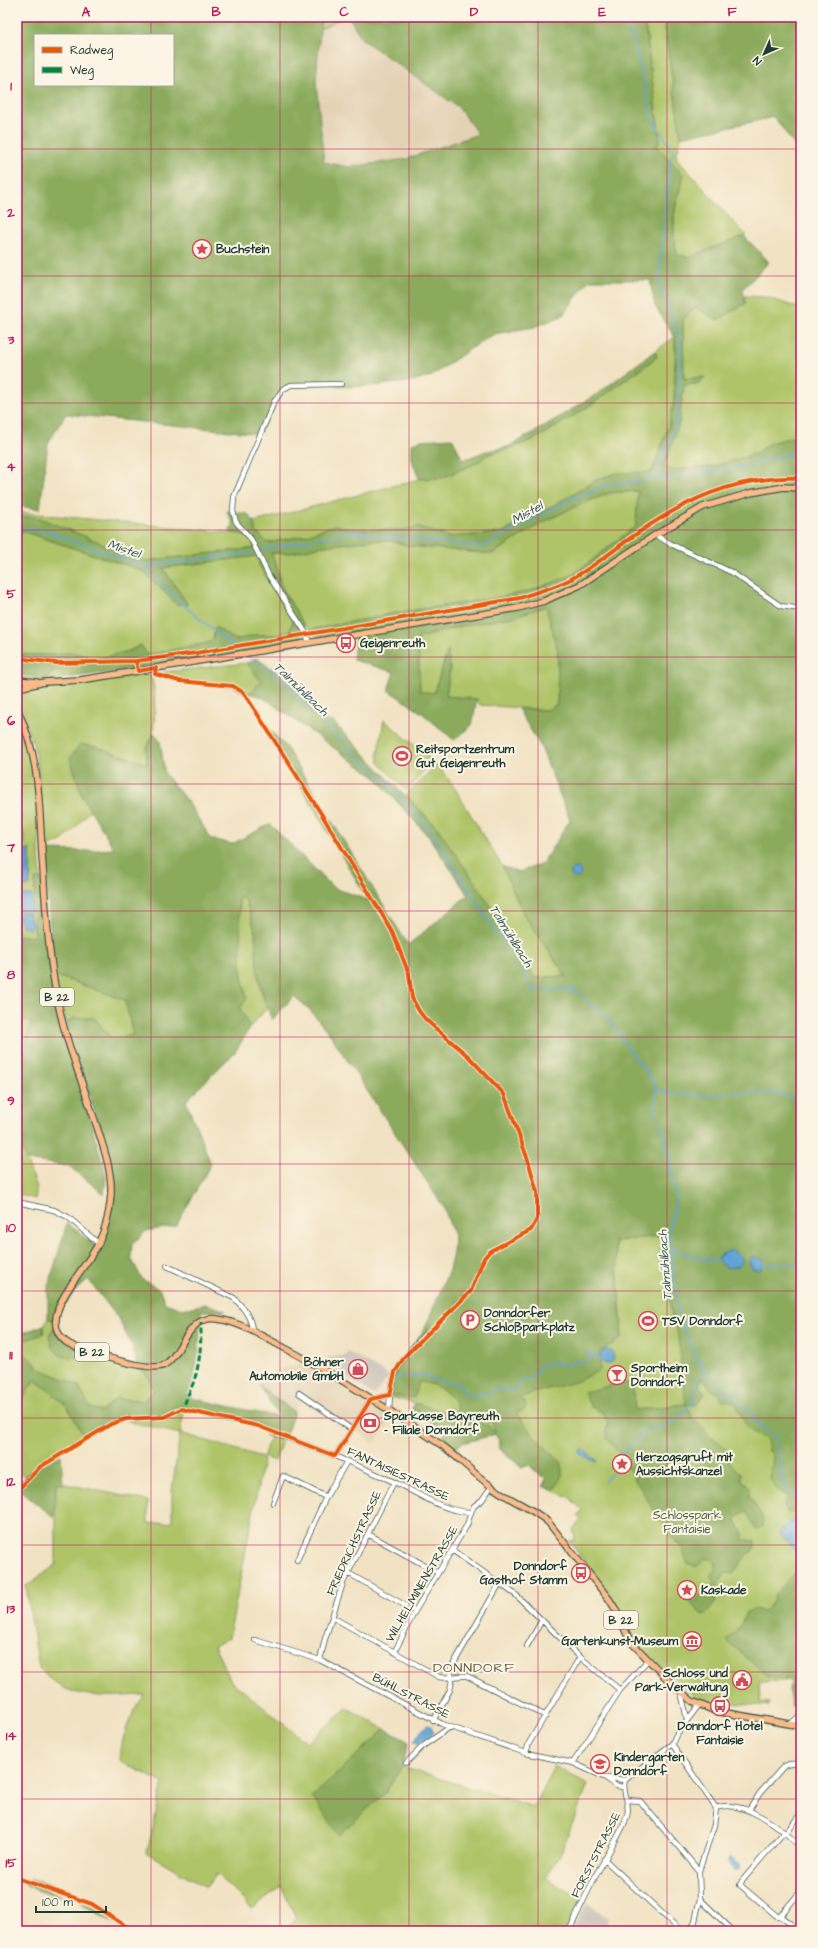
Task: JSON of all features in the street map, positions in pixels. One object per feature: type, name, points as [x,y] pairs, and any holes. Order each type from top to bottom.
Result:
[{"type":"main road","points":[[17,680],[45,682],[80,680],[518,608],[544,601],[593,578],[655,535],[703,507],[716,502],[784,487],[801,488]]},
{"type":"main road","points":[[17,695],[20,687],[45,682]]},
{"type":"main road","name":"B 22","points":[[17,708],[30,736],[37,768],[44,880],[53,982],[66,1034],[110,1171],[111,1195],[107,1219],[98,1244],[68,1289],[56,1315],[56,1328],[64,1340],[80,1349],[134,1364],[154,1367],[166,1363],[191,1330],[206,1319],[221,1319],[252,1331],[320,1366],[456,1456],[491,1487],[537,1512],[553,1526],[609,1599],[616,1610],[630,1641],[680,1692],[692,1701],[719,1712],[801,1726]]},
{"type":"street","points":[[309,643],[306,633],[269,576],[251,539],[236,522],[232,511],[234,497],[274,402],[283,389],[291,385],[341,384]]},
{"type":"street","points":[[655,535],[731,572],[781,606],[801,609]]},
{"type":"street","points":[[17,1202],[54,1210],[68,1217],[98,1244]]},
{"type":"street","points":[[167,1266],[234,1298],[240,1304],[252,1324],[252,1331]]},
{"type":"street","points":[[389,1411],[390,1395],[397,1367],[426,1333]]},
{"type":"street","points":[[299,1393],[351,1429]]},
{"type":"street","points":[[335,1456],[371,1399],[390,1395]]},
{"type":"street","name":"FANTAISIESTRASSE","points":[[274,1432],[335,1456],[394,1482],[449,1509],[459,1512],[471,1512]]},
{"type":"street","points":[[297,1560],[326,1497],[346,1461]]},
{"type":"street","points":[[17,1491],[30,1476]]},
{"type":"street","points":[[273,1503],[283,1476],[326,1497]]},
{"type":"street","name":"FRIEDRICHSTRASSE","points":[[320,1660],[332,1617],[348,1573],[394,1482]]},
{"type":"street","name":"WILHELMINENSTRASSE","points":[[395,1651],[437,1572],[467,1525],[471,1512],[491,1487]]},
{"type":"street","points":[[368,1534],[437,1572]]},
{"type":"street","points":[[452,1550],[500,1583],[542,1620],[580,1657],[620,1690]]},
{"type":"street","points":[[348,1573],[415,1611]]},
{"type":"street","points":[[434,1720],[450,1690],[452,1677],[450,1670],[500,1583]]},
{"type":"street","points":[[332,1617],[439,1677],[448,1678],[467,1676],[546,1716]]},
{"type":"street","points":[[527,1646],[542,1620]]},
{"type":"street","name":"BÜHLSTRASSE","points":[[255,1640],[320,1660],[450,1727],[526,1753],[573,1763],[606,1778],[616,1786],[624,1787]]},
{"type":"street","points":[[526,1753],[529,1743],[580,1657]]},
{"type":"street","points":[[573,1763],[620,1690],[648,1660]]},
{"type":"street","points":[[680,1692],[687,1719]]},
{"type":"street","points":[[685,1709],[692,1701]]},
{"type":"street","points":[[625,1780],[672,1744],[676,1735],[687,1719],[699,1705]]},
{"type":"street","points":[[790,1724],[801,1715]]},
{"type":"street","points":[[406,1763],[423,1746],[450,1727]]},
{"type":"street","points":[[672,1744],[716,1808],[714,1825],[699,1871],[700,1900],[695,1922],[690,1931]]},
{"type":"street","points":[[749,1810],[760,1793],[784,1766],[789,1763],[796,1763],[801,1766]]},
{"type":"street","name":"BÜHLSTRASSE","points":[[606,1778],[625,1780]]},
{"type":"street","name":"FORSTSTRASSE","points":[[569,1931],[604,1859],[623,1829],[629,1809],[624,1787],[625,1780]]},
{"type":"street","points":[[628,1800],[640,1801],[699,1871]]},
{"type":"street","points":[[716,1808],[728,1806],[749,1810],[785,1832],[801,1847]]},
{"type":"street","points":[[800,1931],[780,1916],[776,1916],[740,1885],[801,1813]]},
{"type":"street","points":[[604,1859],[681,1931]]},
{"type":"street","points":[[780,1916],[801,1891]]},
{"type":"street","points":[[700,1900],[733,1931]]},
{"type":"shaded area","points":[[344,17],[349,17],[362,39],[458,107],[479,134],[406,159],[348,167],[324,162],[316,81],[319,29]]},
{"type":"shaded area","points":[[348,1352],[390,1376],[374,1395],[323,1362],[326,1358],[347,1355]]},
{"type":"shaded area","points":[[310,1362],[340,1379],[394,1417],[374,1443],[303,1396],[294,1412],[259,1385],[268,1373]]},
{"type":"shaded area","points":[[587,1903],[608,1918],[605,1931],[572,1931]]},
{"type":"green space","points":[[17,17],[321,17],[316,81],[324,162],[348,167],[406,159],[478,134],[458,107],[362,39],[349,17],[644,17],[660,140],[657,146],[684,176],[674,215],[674,233],[677,255],[689,257],[744,236],[769,262],[743,289],[745,304],[717,320],[695,307],[683,320],[684,379],[705,377],[697,384],[684,385],[679,423],[664,466],[671,470],[712,467],[755,454],[770,443],[801,435],[801,1510],[788,1513],[784,1505],[789,1497],[777,1489],[770,1479],[773,1456],[769,1451],[767,1439],[759,1436],[749,1429],[734,1402],[721,1400],[719,1393],[713,1391],[702,1378],[699,1386],[705,1394],[696,1405],[686,1404],[677,1329],[672,1316],[661,1236],[615,1241],[622,1338],[600,1352],[600,1370],[576,1382],[532,1393],[521,1398],[526,1404],[525,1410],[516,1413],[537,1439],[562,1463],[562,1475],[554,1491],[543,1486],[546,1478],[528,1464],[522,1468],[499,1448],[499,1441],[495,1434],[462,1443],[455,1450],[443,1441],[445,1431],[412,1410],[415,1403],[489,1426],[495,1433],[492,1422],[458,1414],[454,1401],[447,1393],[438,1387],[429,1383],[419,1382],[414,1398],[390,1395],[397,1367],[425,1328],[449,1270],[453,1253],[454,1236],[444,1208],[332,1037],[310,1010],[294,996],[272,1020],[265,1002],[257,969],[255,931],[246,901],[239,896],[242,978],[247,998],[240,1009],[250,1027],[236,1051],[186,1101],[211,1164],[176,1226],[146,1231],[132,1244],[131,1258],[142,1279],[160,1290],[165,1303],[182,1309],[207,1304],[226,1311],[201,1311],[196,1365],[194,1376],[186,1397],[279,1417],[259,1385],[294,1412],[285,1437],[258,1425],[180,1407],[164,1416],[118,1418],[84,1436],[66,1404],[35,1380],[17,1406],[17,1347],[42,1370],[78,1385],[90,1408],[102,1411],[116,1398],[144,1401],[153,1391],[150,1378],[137,1367],[133,1348],[118,1318],[88,1279],[75,1291],[53,1320],[48,1318],[48,1288],[67,1223],[94,1245],[102,1246],[113,1201],[107,1151],[66,1023],[74,1018],[95,1018],[111,1038],[133,1035],[125,1000],[54,975],[47,888],[46,850],[85,851],[114,849],[82,796],[70,758],[80,744],[97,747],[147,764],[146,749],[154,734],[160,741],[165,774],[190,805],[211,839],[232,844],[270,824],[334,888],[368,900],[265,725],[286,747],[408,945],[468,895],[429,837],[375,777],[261,696],[244,693],[252,692],[261,681],[247,663],[256,658],[287,679],[329,723],[331,720],[438,829],[479,888],[535,978],[566,976],[524,915],[502,866],[519,872],[542,864],[570,820],[541,747],[518,709],[547,710],[557,704],[558,652],[546,606],[513,617],[462,626],[418,638],[420,691],[434,693],[448,650],[450,669],[446,696],[477,699],[472,725],[454,740],[422,713],[388,690],[394,672],[353,660],[356,633],[318,637],[309,630],[397,613],[502,597],[530,591],[573,575],[636,526],[638,491],[609,493],[572,508],[542,523],[492,554],[411,546],[392,541],[372,540],[318,547],[291,553],[271,553],[276,564],[281,586],[304,625],[302,643],[64,678],[56,671],[46,678],[17,673],[17,653],[29,655],[55,655],[71,652],[98,659],[129,651],[141,645],[147,655],[208,643],[213,639],[215,627],[236,640],[256,635],[277,635],[289,632],[293,621],[259,565],[259,556],[163,568],[188,605],[176,604],[143,571],[19,530],[17,531],[17,516],[39,518],[146,561],[255,548],[246,536],[231,533],[230,529],[233,525],[227,511],[248,514],[254,522],[256,532],[268,543],[307,535],[334,525],[354,529],[385,530],[403,530],[418,527],[450,537],[500,533],[512,528],[523,514],[540,513],[600,478],[617,473],[652,472],[669,425],[674,400],[676,354],[675,337],[655,306],[650,280],[589,280],[562,316],[534,327],[494,334],[432,376],[407,382],[370,386],[338,387],[332,383],[283,388],[259,434],[66,414],[48,443],[40,509],[17,506]]},
{"type":"green space","points":[[321,17],[344,17],[319,29]]},
{"type":"green space","points":[[644,17],[663,17],[681,137],[676,158],[746,235],[689,257],[677,255],[674,233],[674,215],[684,176],[657,146],[660,140]]},
{"type":"green space","points":[[663,17],[801,17],[801,154],[774,117],[681,137]]},
{"type":"green space","points":[[745,296],[766,297],[801,309],[801,435],[770,443],[755,454],[712,467],[671,470],[664,466],[679,423],[684,385],[697,384],[704,377],[684,379],[683,320],[695,307],[745,304]]},
{"type":"green space","points":[[675,337],[674,400],[669,425],[652,472],[600,478],[540,513],[523,514],[512,528],[500,533],[450,537],[418,527],[403,530],[385,530],[354,529],[334,525],[307,535],[268,543],[256,532],[254,522],[419,479],[442,478],[478,462],[486,455],[514,447],[539,437],[588,407],[657,357],[655,351]]},
{"type":"green space","points":[[655,351],[657,357],[588,407],[539,437],[514,447],[486,455],[478,462],[442,478],[419,479],[412,460],[412,444],[421,440],[452,438],[463,460],[486,451],[507,447],[597,394]]},
{"type":"green space","points":[[638,491],[636,526],[573,575],[530,591],[502,597],[397,613],[309,630],[304,625],[281,586],[276,564],[271,553],[291,553],[318,547],[372,540],[392,541],[411,546],[492,554],[542,523],[572,508],[609,493]]},
{"type":"green space","points":[[17,512],[243,534],[251,539],[256,548],[146,561],[39,518],[17,516]]},
{"type":"green space","points":[[19,530],[143,571],[176,604],[188,605],[163,568],[259,555],[293,621],[289,632],[277,635],[256,635],[236,640],[213,639],[208,643],[147,655],[141,645],[129,651],[98,659],[71,652],[55,655],[29,655],[17,653],[17,531]]},
{"type":"green space","points":[[546,606],[558,652],[557,704],[548,710],[480,705],[477,699],[446,696],[450,669],[447,651],[434,694],[420,691],[418,638],[462,626],[513,617]]},
{"type":"green space","points":[[247,663],[261,681],[252,692],[244,693],[233,686],[204,685],[167,676],[163,672]]},
{"type":"green space","points":[[56,671],[64,678],[42,680],[17,678],[17,673],[25,675]]},
{"type":"green space","points":[[151,674],[155,708],[152,742],[147,764],[97,747],[82,796],[90,810],[70,834],[57,843],[50,845],[44,844],[36,758],[33,743],[19,704],[19,697],[22,691],[29,687]]},
{"type":"green space","points":[[17,718],[31,756],[37,797],[41,880],[35,879],[34,938],[17,935],[17,911],[32,912],[32,896],[17,894],[17,887],[30,885],[30,850],[17,850],[17,843],[25,843],[23,831],[17,829]],"holes":[[[21,913],[28,913],[24,928],[19,917]]]},
{"type":"green space","name":"Reitsportzentrum Gut Geigenreuth","points":[[384,720],[432,760],[407,791],[379,763],[378,753]]},
{"type":"green space","points":[[437,765],[452,784],[502,866],[524,915],[566,976],[535,978],[479,888],[438,829],[406,795]]},
{"type":"green space","points":[[17,829],[23,831],[25,843],[17,843]]},
{"type":"green space","points":[[35,879],[41,880],[51,981],[62,1028],[104,1167],[106,1177],[104,1194],[69,1166],[26,1160],[17,1137],[17,1075],[22,1068],[31,1022],[17,1016],[17,935],[34,937]]},
{"type":"green space","points":[[238,896],[246,901],[253,923],[259,980],[268,1007],[250,1027],[240,1009],[247,998],[242,978]]},
{"type":"green space","points":[[54,975],[125,1000],[133,1035],[111,1038],[74,1018],[66,1023]]},
{"type":"green space","points":[[17,1016],[31,1022],[22,1068],[17,1075]]},
{"type":"green space","points":[[17,1137],[37,1187],[35,1199],[17,1194]]},
{"type":"green space","name":"Schlosspark Fantaisie","points":[[661,1236],[672,1316],[677,1329],[699,1369],[760,1424],[801,1495],[801,1683],[787,1679],[785,1681],[759,1682],[760,1702],[769,1703],[769,1706],[700,1701],[635,1642],[612,1597],[569,1541],[575,1540],[573,1529],[581,1520],[577,1516],[582,1510],[569,1497],[543,1486],[546,1478],[528,1464],[522,1468],[499,1448],[499,1441],[496,1434],[462,1443],[455,1450],[443,1441],[445,1431],[412,1410],[414,1403],[390,1397],[392,1384],[600,1352],[622,1325],[615,1241]],"holes":[[[632,1383],[635,1410],[686,1404],[630,1416]]]},
{"type":"green space","points":[[48,1318],[53,1320],[55,1328],[49,1336],[52,1348],[105,1357],[133,1366],[143,1372],[150,1379],[153,1391],[144,1401],[116,1398],[102,1411],[89,1408],[78,1385],[42,1370],[17,1347],[17,1343],[43,1334],[44,1325]]},
{"type":"green space","points":[[44,1325],[43,1334],[17,1343],[17,1335]]},
{"type":"green space","points":[[55,1328],[58,1335],[88,1353],[69,1358],[59,1354],[51,1344],[49,1336]]},
{"type":"green space","points":[[35,1379],[66,1404],[84,1436],[35,1468],[26,1477],[17,1470],[17,1406]]},
{"type":"green space","points":[[622,1383],[632,1383],[635,1410],[686,1404],[692,1418],[697,1421],[711,1438],[715,1439],[727,1450],[727,1457],[741,1474],[741,1480],[750,1487],[749,1497],[762,1516],[764,1522],[763,1526],[756,1530],[747,1512],[735,1518],[744,1536],[741,1539],[755,1541],[755,1546],[752,1553],[748,1553],[733,1574],[726,1573],[718,1584],[714,1597],[716,1601],[706,1614],[702,1615],[684,1597],[697,1602],[697,1598],[711,1587],[715,1582],[711,1576],[715,1571],[715,1563],[709,1559],[705,1559],[696,1567],[688,1563],[681,1547],[670,1535],[621,1455],[607,1439],[606,1431],[608,1422],[603,1413],[590,1406],[584,1392]]},
{"type":"green space","points":[[184,1412],[180,1433],[262,1457],[263,1460],[229,1638],[214,1646],[231,1681],[307,1743],[347,1708],[385,1729],[313,1797],[385,1793],[402,1767],[534,1807],[554,1766],[588,1784],[560,1855],[546,1878],[582,1899],[566,1931],[283,1931],[296,1918],[281,1886],[252,1909],[217,1874],[206,1887],[147,1853],[163,1783],[120,1761],[122,1744],[127,1726],[145,1695],[100,1696],[78,1693],[58,1685],[48,1677],[39,1668],[26,1586],[56,1565],[56,1482],[148,1501],[148,1524],[172,1522],[172,1490],[180,1434],[127,1421],[165,1419]]},
{"type":"green space","points":[[271,1434],[283,1438],[275,1461],[263,1457]]},
{"type":"green space","points":[[61,1455],[63,1484],[56,1483],[54,1517],[19,1490],[36,1469]]},
{"type":"green space","points":[[801,1572],[801,1697],[793,1707],[791,1707],[789,1688],[792,1683],[787,1679],[768,1676],[727,1641],[741,1624],[746,1612],[755,1609],[764,1611],[773,1602],[774,1595],[794,1574]]},
{"type":"green space","points":[[385,1729],[409,1742],[402,1767],[385,1793],[339,1835],[312,1797]]},
{"type":"green space","points":[[30,1880],[44,1882],[56,1889]]},
{"type":"green space","points":[[24,1883],[69,1898],[40,1892]]},
{"type":"green space","points":[[80,1903],[92,1906],[114,1923]]},
{"type":"water","points":[[17,850],[30,850],[30,886],[17,887]]},
{"type":"water","points":[[574,868],[578,868],[580,869],[580,877],[574,878],[571,875],[571,871]]},
{"type":"water","points":[[17,894],[32,895],[32,912],[17,911]]},
{"type":"water","points":[[21,913],[30,914],[32,926],[30,929],[23,927],[19,917]]},
{"type":"water","points":[[732,1250],[743,1259],[739,1266],[727,1268],[717,1260],[722,1254]]},
{"type":"water","points":[[752,1256],[763,1260],[761,1270],[753,1269],[749,1263]]},
{"type":"water","points":[[607,1350],[612,1352],[614,1357],[612,1362],[607,1364],[602,1362],[600,1357],[602,1352]]},
{"type":"water","points":[[583,1449],[597,1461],[596,1462],[580,1454],[580,1451]]},
{"type":"water","points":[[801,1516],[801,1557],[779,1533],[791,1520]]},
{"type":"water","points":[[428,1725],[431,1726],[434,1732],[420,1743],[416,1743],[414,1741],[415,1739]]},
{"type":"water","points":[[730,1858],[739,1865],[739,1870],[734,1870],[727,1863]]},
{"type":"waterway","points":[[625,17],[635,45],[652,118],[673,151],[673,155]]},
{"type":"waterway","points":[[654,479],[677,422],[681,341],[658,282],[671,157]]},
{"type":"waterway","name":"Mistel","points":[[260,550],[351,532],[482,547],[571,499],[607,485],[732,469],[801,451]]},
{"type":"waterway","name":"Mistel","points":[[17,528],[42,530],[145,566],[252,553]]},
{"type":"waterway","name":"Talmühlbach","points":[[145,566],[167,590],[191,612],[242,652]]},
{"type":"waterway","name":"Talmühlbach","points":[[247,655],[278,676],[348,748],[380,776],[429,829],[494,929],[518,960],[532,990],[573,989],[607,1018],[656,1086],[656,1115],[666,1138],[676,1197],[669,1232],[678,1313],[696,1358],[704,1370],[728,1395],[733,1396],[745,1406],[759,1425],[775,1437],[784,1488],[791,1495],[801,1498]]},
{"type":"waterway","points":[[656,1089],[670,1093],[709,1096],[729,1093],[773,1093],[801,1099]]},
{"type":"waterway","points":[[671,1248],[693,1257],[717,1260]]},
{"type":"waterway","points":[[761,1264],[801,1264]]},
{"type":"waterway","points":[[518,1382],[532,1378],[542,1364],[557,1362],[561,1365],[571,1364],[574,1361],[585,1362],[589,1359],[588,1355],[591,1352],[593,1356],[601,1360]]},
{"type":"waterway","points":[[694,1395],[704,1370]]},
{"type":"waterway","points":[[408,1376],[416,1377],[421,1373],[438,1381],[457,1383],[467,1395],[473,1395]]},
{"type":"waterway","points":[[397,1379],[403,1376]]},
{"type":"waterway","points":[[475,1395],[490,1393],[494,1389],[509,1390],[517,1387],[517,1384]]},
{"type":"waterway","points":[[692,1408],[694,1397]]},
{"type":"waterway","points":[[642,1430],[663,1427],[674,1421],[689,1407]]},
{"type":"waterway","points":[[609,1476],[614,1472],[612,1460],[635,1443],[642,1431]]},
{"type":"waterway","points":[[605,1481],[608,1476]]},
{"type":"marked path","points":[[178,1410],[184,1404],[195,1377],[200,1351],[201,1322]]},
{"type":"cycle path","points":[[17,658],[56,663],[136,661],[196,653],[520,598],[577,576],[651,524],[671,512],[711,493],[754,481],[777,478],[801,478]]},
{"type":"cycle path","points":[[17,1491],[40,1467],[111,1424],[126,1419],[164,1417],[181,1409],[258,1426],[335,1456],[371,1399],[390,1395],[395,1372],[405,1356],[471,1291],[484,1258],[490,1251],[531,1230],[537,1219],[537,1192],[528,1160],[504,1094],[468,1056],[426,1020],[419,1011],[412,998],[409,974],[392,931],[322,815],[244,693],[233,686],[179,681],[155,674],[156,668],[138,671],[136,661]]},
{"type":"cycle path","points":[[17,1878],[92,1904],[133,1931]]},
{"type":"place","name":"Buchstein","points":[[202,249]]},
{"type":"place","name":"Geigenreuth","points":[[346,643]]},
{"type":"place","name":"Reitsportzentrum Gut Geigenreuth","points":[[402,756]]},
{"type":"place","name":"Donndorfer Schloßparkplatz","points":[[470,1320]]},
{"type":"place","name":"TSV Donndorf","points":[[648,1321]]},
{"type":"place","name":"Böhner Automobile GmbH","points":[[358,1369]]},
{"type":"place","name":"Sportheim Donndorf","points":[[617,1375]]},
{"type":"place","name":"Sparkasse Bayreuth - Filiale Donndorf","points":[[370,1423]]},
{"type":"place","name":"Herzogsgruft mit Aussichtskanzel","points":[[622,1464]]},
{"type":"place","name":"Donndorf Gasthof Stamm","points":[[581,1573]]},
{"type":"place","name":"Kaskade","points":[[687,1590]]},
{"type":"place","name":"Gartenkunst-Museum","points":[[692,1641]]},
{"type":"place","name":"Schloss und Park-Verwaltung","points":[[742,1680]]},
{"type":"place","name":"Donndorf Hotel Fantaisie","points":[[720,1706]]},
{"type":"place","name":"Kindergarten Donndorf","points":[[600,1764]]},
{"type":"district","name":"DONNDORF","points":[[474,1668]]}]
